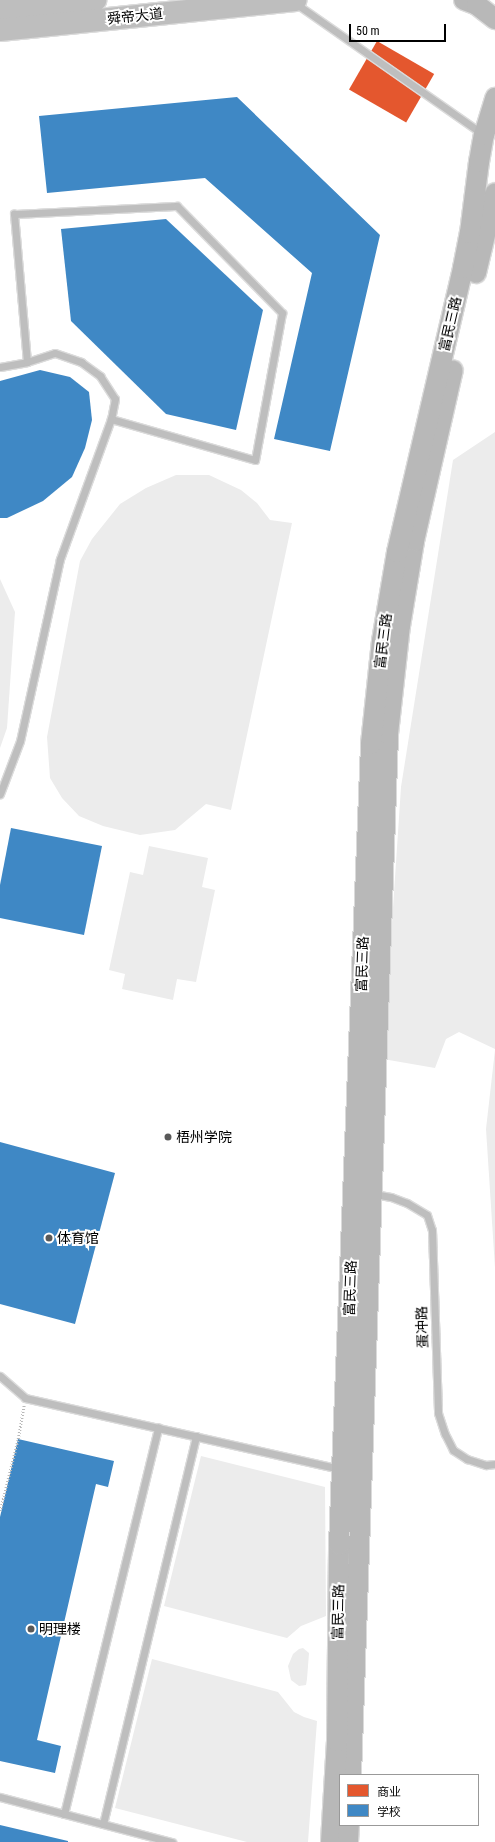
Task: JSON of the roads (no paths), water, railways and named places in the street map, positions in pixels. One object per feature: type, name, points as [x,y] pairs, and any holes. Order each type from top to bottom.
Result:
[{"type":"highway","name":"舜帝大道","points":[[0,11],[95,0]]},
{"type":"highway","name":"舜帝大道","points":[[0,30],[293,0]]},
{"type":"main road","points":[[464,0],[477,5],[495,20]]},
{"type":"main road","name":"富民三路","points":[[331,1842],[337,1741],[339,1545],[371,752],[382,641],[404,520],[463,268],[484,135],[495,98]]},
{"type":"main road","name":"富民三路","points":[[351,1774],[372,1194],[384,786],[388,734],[400,626],[414,541],[495,193]]},
{"type":"main road","points":[[348,1842],[349,1826]]},
{"type":"lane","points":[[293,0],[484,135]]},
{"type":"lane","points":[[27,362],[14,214],[177,206],[282,313],[255,460],[111,419]]},
{"type":"lane","points":[[0,367],[27,362],[55,353],[81,362],[100,376],[115,398],[111,419],[60,559],[20,741],[0,794]]},
{"type":"lane","name":"蛋冲路","points":[[372,1194],[391,1197],[407,1203],[427,1215],[432,1230],[438,1413],[445,1434],[453,1450],[467,1459],[486,1465],[495,1464]]},
{"type":"lane","points":[[0,1376],[25,1398],[342,1469]]},
{"type":"lane","points":[[64,1814],[158,1427]]},
{"type":"lane","points":[[103,1824],[196,1436]]},
{"type":"lane","points":[[0,1797],[172,1842]]},
{"type":"place","name":"梧州学院","points":[[168,1137]]},
{"type":"place","name":"体育馆","points":[[49,1238]]},
{"type":"place","name":"明理楼","points":[[31,1629]]}]
